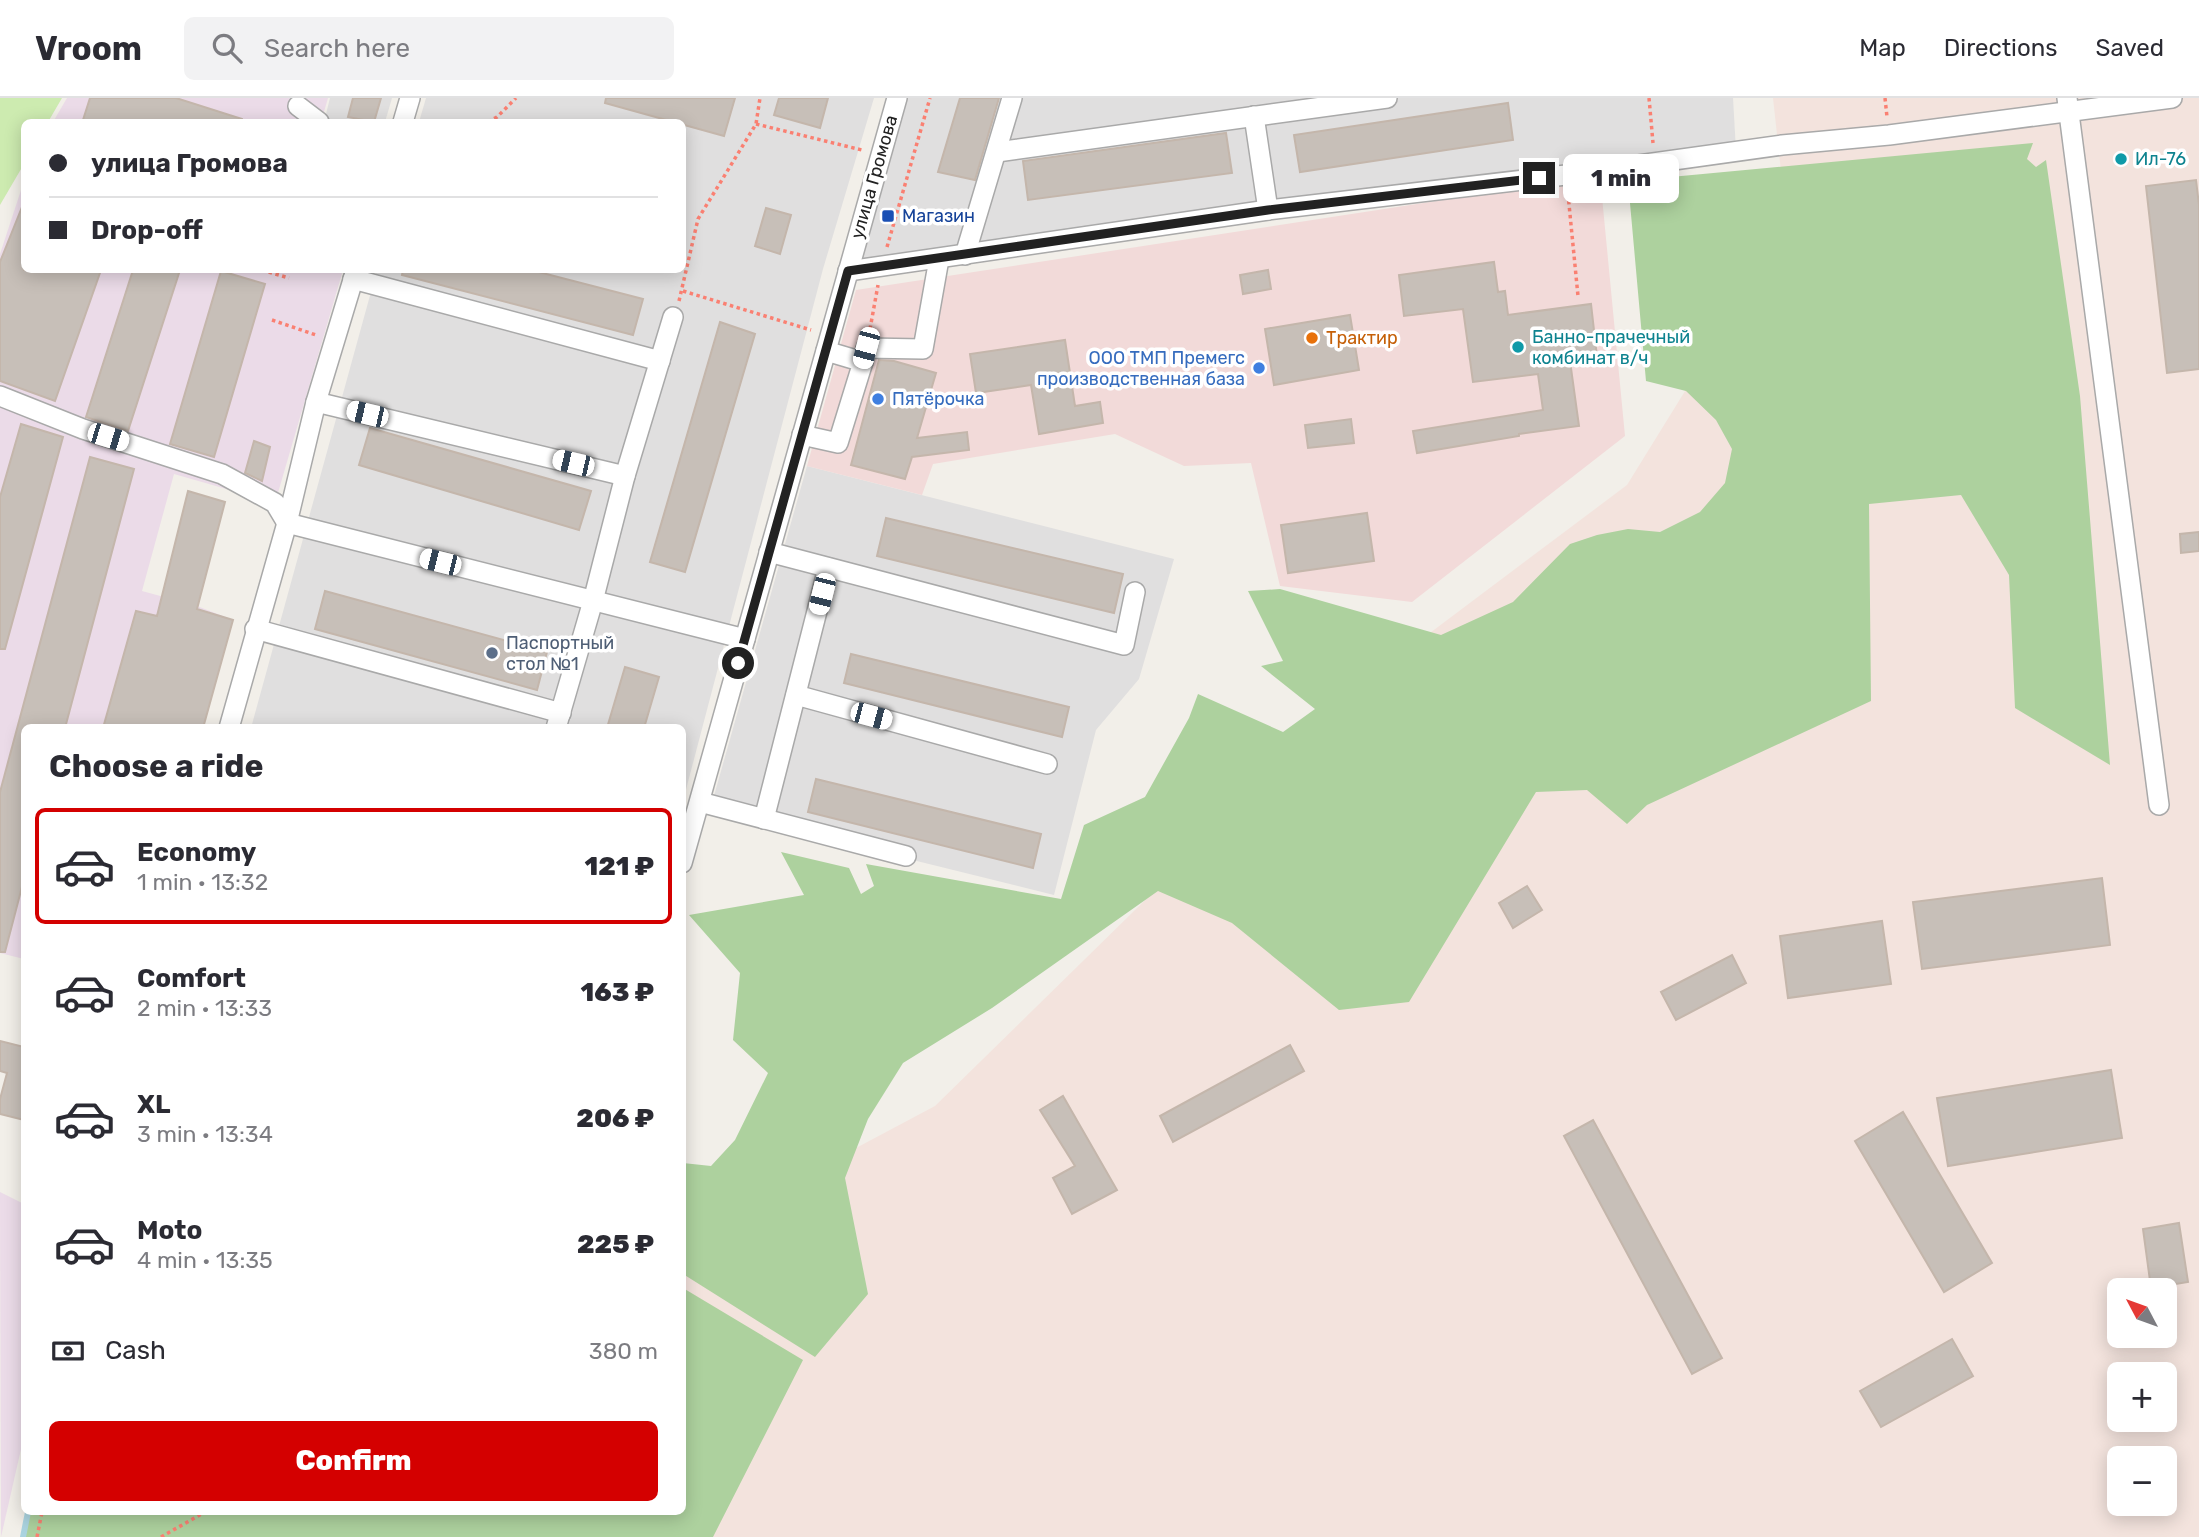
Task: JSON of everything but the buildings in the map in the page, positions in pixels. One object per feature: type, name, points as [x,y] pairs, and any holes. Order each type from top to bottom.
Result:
[{"type":"street","points":[[404,119],[410,98]]},
{"type":"street","name":"улица Громова","points":[[686,849],[897,98]]},
{"type":"street","points":[[965,255],[1012,98]]},
{"type":"street","points":[[997,152],[1387,98]]},
{"type":"street","points":[[848,271],[1268,210],[1566,175],[1782,145],[1889,135],[2068,105],[2172,98]]},
{"type":"street","points":[[2068,105],[2159,805]]},
{"type":"street","points":[[298,106],[315,119]]},
{"type":"street","points":[[1254,116],[1268,210]]},
{"type":"street","points":[[828,343],[864,355],[923,349],[939,259]]},
{"type":"street","points":[[230,724],[286,523],[316,402],[354,274],[660,361]]},
{"type":"street","points":[[255,629],[559,720],[625,476],[673,317]]},
{"type":"street","points":[[802,435],[838,443],[864,355]]},
{"type":"street","points":[[0,396],[83,429],[222,474],[275,503],[286,523],[745,639]]},
{"type":"street","points":[[316,402],[625,476]]},
{"type":"street","points":[[769,552],[1124,645],[1135,592]]},
{"type":"street","points":[[764,819],[828,568]]},
{"type":"street","points":[[796,695],[1047,764]]},
{"type":"street","points":[[699,802],[906,856]]},
{"type":"path","points":[[493,119],[516,98]]},
{"type":"path","points":[[673,317],[683,291],[698,219],[756,124],[760,98]]},
{"type":"path","points":[[864,355],[881,267],[930,98]]},
{"type":"path","points":[[1649,98],[1655,163]]},
{"type":"path","points":[[756,124],[881,155]]},
{"type":"path","points":[[1566,175],[1578,296]]},
{"type":"path","points":[[272,273],[289,278]]},
{"type":"path","points":[[683,291],[828,343]]},
{"type":"path","points":[[272,320],[334,341]]},
{"type":"path","points":[[37,1537],[41,1515]]},
{"type":"path","points":[[161,1537],[200,1515]]},
{"type":"shaded area","points":[[67,98],[328,98],[322,119],[55,119]]},
{"type":"shaded area","points":[[330,98],[392,98],[386,119],[325,119]]},
{"type":"shaded area","points":[[426,98],[874,98],[823,269],[686,790],[686,724],[252,724],[376,273],[686,273],[686,119],[420,119]]},
{"type":"shaded area","points":[[897,98],[1733,98],[1736,151],[848,271]]},
{"type":"shaded area","points":[[1773,98],[2199,98],[2199,1537],[208,1537],[625,1515],[686,1515],[686,1238],[935,1106],[1378,672],[1627,485],[1787,226]]},
{"type":"shaded area","points":[[1600,176],[1625,436],[1412,602],[1280,586],[1251,463],[1184,466],[1115,434],[933,464],[922,495],[807,466],[856,290]]},
{"type":"shaded area","points":[[21,190],[21,273],[342,273],[275,503],[174,474],[142,591],[197,606],[233,620],[204,724],[21,724],[21,958],[0,953],[0,254]]},
{"type":"shaded area","points":[[807,466],[1174,559],[1139,679],[1096,730],[1054,895],[710,810]]},
{"type":"shaded area","points":[[0,1192],[21,1202],[21,1449],[1,1537]]},
{"type":"green space","points":[[0,98],[62,98],[50,119],[21,119],[21,169],[0,205]]},
{"type":"green space","points":[[2033,143],[2027,159],[2036,167],[2046,160],[2080,396],[2110,765],[2015,708],[2009,575],[1961,495],[1869,504],[1871,701],[1647,805],[1627,824],[1587,790],[1536,792],[1409,1002],[1339,1010],[1232,923],[1158,891],[992,1008],[903,1063],[868,1119],[845,1178],[868,1294],[815,1357],[686,1276],[686,1163],[711,1166],[735,1140],[768,1073],[733,1040],[740,973],[689,915],[804,895],[781,852],[849,868],[861,894],[874,886],[866,864],[1061,899],[1084,825],[1145,797],[1189,718],[1198,694],[1283,732],[1315,709],[1261,666],[1283,661],[1248,591],[1280,589],[1441,635],[1513,602],[1570,544],[1628,529],[1660,532],[1700,512],[1725,483],[1732,449],[1716,420],[1686,391],[1646,381],[1628,181]]},
{"type":"green space","points":[[686,1290],[803,1360],[713,1537],[21,1537],[28,1515],[686,1515]]},
{"type":"waterway","points":[[23,1537],[27,1515]]},
{"type":"place","name":"Ил-76","points":[[2121,159]]},
{"type":"place","name":"Магазин","points":[[888,216]]},
{"type":"place","name":"Трактир","points":[[1312,338]]},
{"type":"place","name":"Банно-прачечный комбинат в/ч","points":[[1518,347]]},
{"type":"place","name":"ООО ТМП Премегс производственная база","points":[[1259,368]]},
{"type":"place","name":"Пятёрочка","points":[[878,399]]},
{"type":"place","name":"Паспортный стол №1","points":[[492,653]]},
{"type":"route","points":[[738,663],[848,271],[1268,210],[1539,178]]}]
